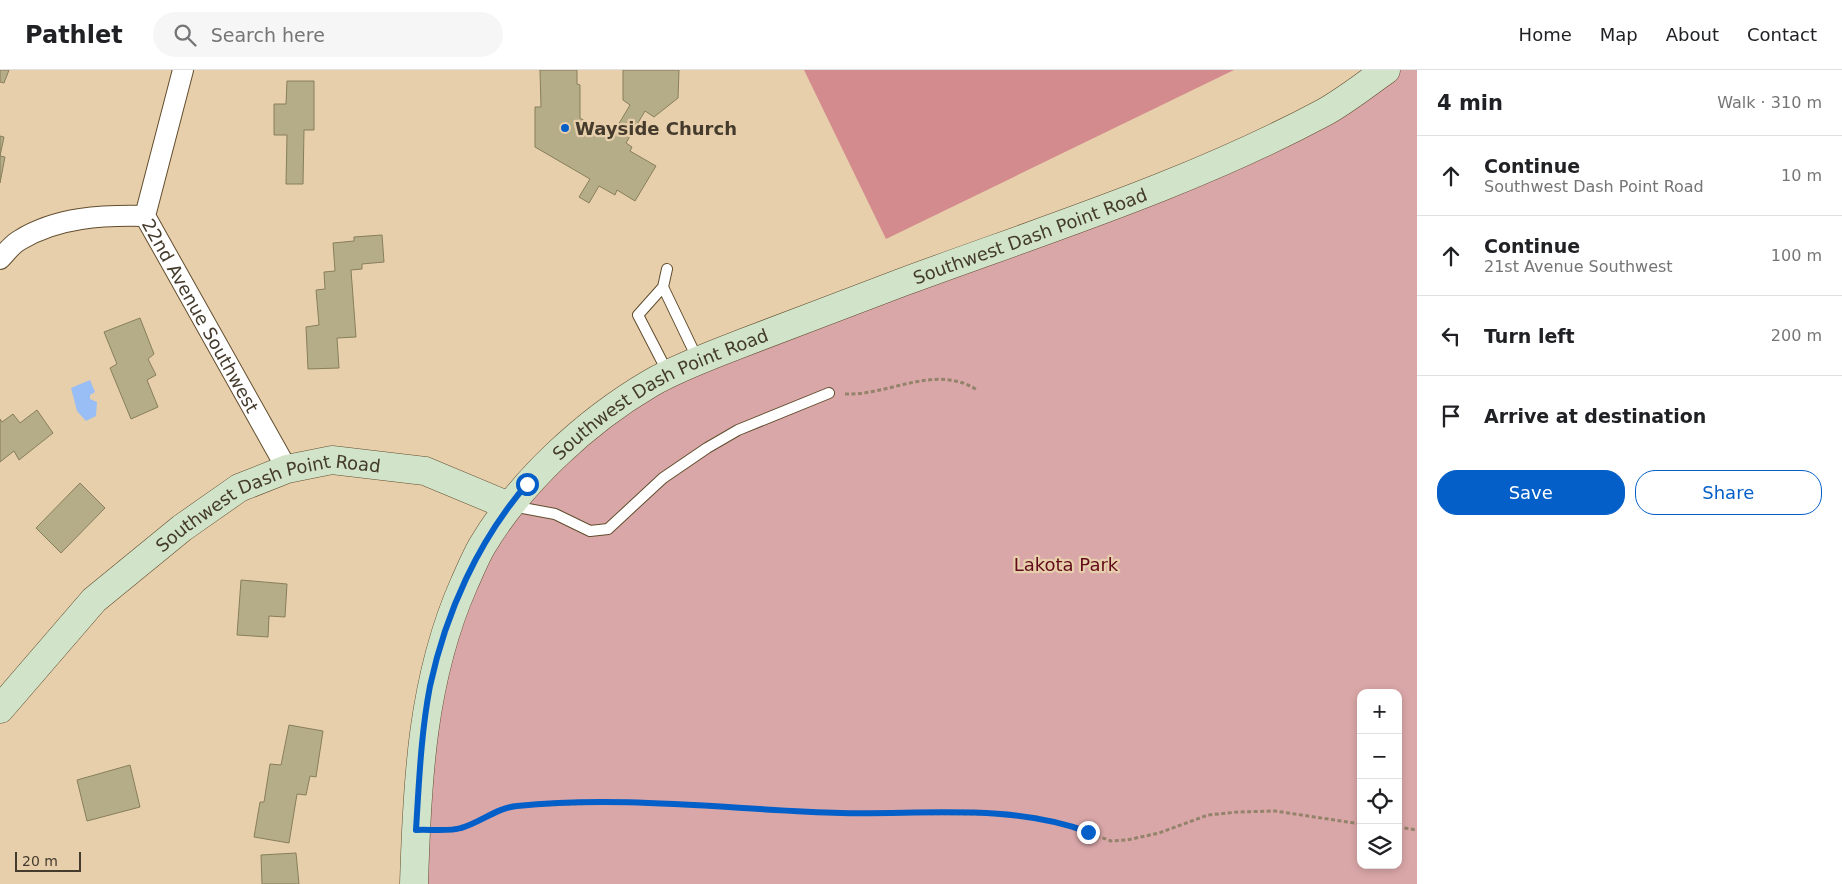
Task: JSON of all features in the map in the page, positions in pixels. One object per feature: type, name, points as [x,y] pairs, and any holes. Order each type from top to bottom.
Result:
[{"type":"main road","name":"Southwest Dash Point Road","points":[[0,709],[94,600],[182,528],[239,488],[287,469],[332,460],[425,471],[509,506],[527,484],[603,415],[629,396],[669,374],[800,320],[1143,193],[1243,153],[1326,111],[1386,70]]},
{"type":"main road","points":[[414,884],[416,830],[430,686],[449,618],[480,548],[509,506]]},
{"type":"street","name":"22nd Avenue Southwest","points":[[183,70],[145,216],[287,469]]},
{"type":"street","points":[[0,259],[18,240],[47,226],[86,218],[145,216]]},
{"type":"lane","points":[[667,269],[663,287],[638,315],[669,374]]},
{"type":"lane","points":[[663,287],[698,361]]},
{"type":"lane","points":[[509,506],[555,514],[590,531],[608,529],[663,478],[707,448],[738,430],[829,393]]},
{"type":"path","points":[[829,393],[877,392],[921,380],[955,380],[966,383],[977,390]]},
{"type":"path","points":[[416,830],[460,828],[514,806],[632,802],[841,812],[983,814],[1037,817],[1062,822],[1110,841],[1127,840],[1159,833],[1208,815],[1238,812],[1275,811],[1357,823]]},
{"type":"path","points":[[1402,828],[1417,830]]},
{"type":"green space","name":"Lakota Park","points":[[1386,70],[1417,70],[1417,884],[414,884],[418,795],[480,549],[629,397],[1143,193]]},
{"type":"shaded area","points":[[804,70],[1234,70],[886,239]]},
{"type":"water","points":[[90,380],[95,392],[90,395],[90,399],[97,402],[96,416],[86,421],[77,411],[71,388]]},
{"type":"building","points":[[0,70],[9,70],[4,83],[0,82]]},
{"type":"building","name":"Wayside Church","points":[[540,70],[577,70],[577,84],[580,85],[580,118],[611,137],[630,105],[623,100],[623,70],[679,70],[678,98],[654,117],[645,111],[626,143],[632,147],[630,151],[656,166],[635,201],[617,190],[615,195],[599,186],[589,203],[579,197],[590,179],[535,147],[535,107],[541,107]]},
{"type":"building","points":[[287,81],[314,81],[314,130],[304,130],[303,184],[286,184],[287,135],[274,135],[274,104],[286,104]]},
{"type":"building","points":[[0,136],[4,137],[0,156]]},
{"type":"building","points":[[0,156],[5,157],[0,183]]},
{"type":"building","points":[[382,235],[384,262],[362,264],[362,269],[351,270],[356,337],[337,338],[339,368],[308,369],[306,327],[319,325],[316,290],[325,289],[324,272],[335,271],[333,243],[354,241],[354,237]]},
{"type":"building","points":[[140,318],[154,354],[148,359],[156,375],[147,380],[158,407],[131,419],[110,368],[117,364],[104,332]]},
{"type":"building","points":[[37,410],[53,433],[19,460],[14,451],[0,462],[0,419],[2,422],[13,414],[20,423]]},
{"type":"building","points":[[80,483],[105,508],[61,553],[36,528]]},
{"type":"building","points":[[241,580],[287,584],[285,617],[269,616],[268,637],[237,635]]},
{"type":"building","points":[[289,725],[323,731],[316,777],[310,776],[306,795],[297,794],[289,843],[254,837],[260,802],[264,802],[270,764],[281,765]]},
{"type":"building","points":[[130,765],[140,807],[87,821],[77,780]]},
{"type":"building","points":[[296,853],[299,884],[262,884],[261,855]]},
{"type":"place","name":"Wayside Church","points":[[565,128]]},
{"type":"route","points":[[527,484],[480,548],[449,618],[430,686],[422,752],[416,830],[460,828],[514,806],[632,802],[841,812],[983,814],[1037,817],[1062,822],[1088,832]]}]
